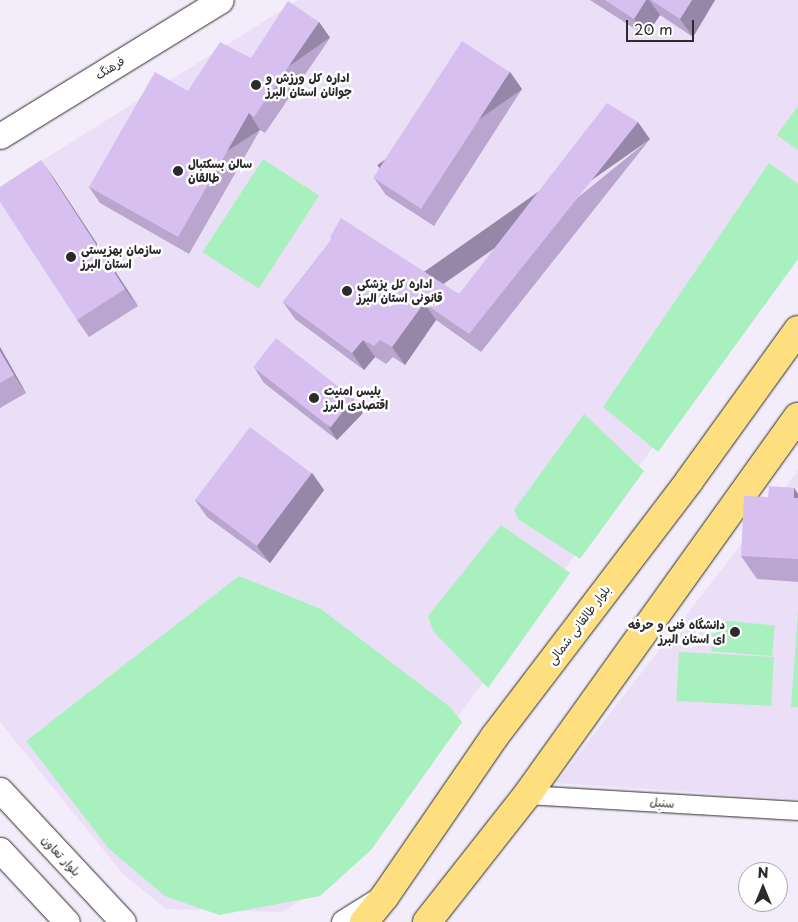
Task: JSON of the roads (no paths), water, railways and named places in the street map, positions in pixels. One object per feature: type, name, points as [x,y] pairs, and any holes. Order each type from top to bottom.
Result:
[{"type":"main road","name":"فرهنگ","points":[[0,136],[221,0]]},
{"type":"main road","name":"بلوار طالقانی شمالی","points":[[364,922],[385,896],[495,736],[689,481],[798,330]]},
{"type":"main road","points":[[427,922],[527,795],[798,417]]},
{"type":"main road","name":"بلوار تعاون","points":[[0,790],[125,919]]},
{"type":"main road","points":[[0,850],[67,922]]},
{"type":"main road","points":[[344,922],[385,896]]},
{"type":"street","name":"سنبل","points":[[527,795],[798,811]]},
{"type":"place","name":"اداره کل ورزش و جوانان استان البرز","points":[[256,85]]},
{"type":"place","name":"سالن بسکتبال طالقان","points":[[178,171]]},
{"type":"place","name":"سازمان بهزیستی استان البرز","points":[[71,257]]},
{"type":"place","name":"اداره کل پزشکی قانونی استان البرز","points":[[347,291]]},
{"type":"place","name":"پلیس امنیت اقتصادی البرز","points":[[314,398]]},
{"type":"place","name":"دانشگاه فنی و حرفه ای استان البرز","points":[[735,632]]}]
